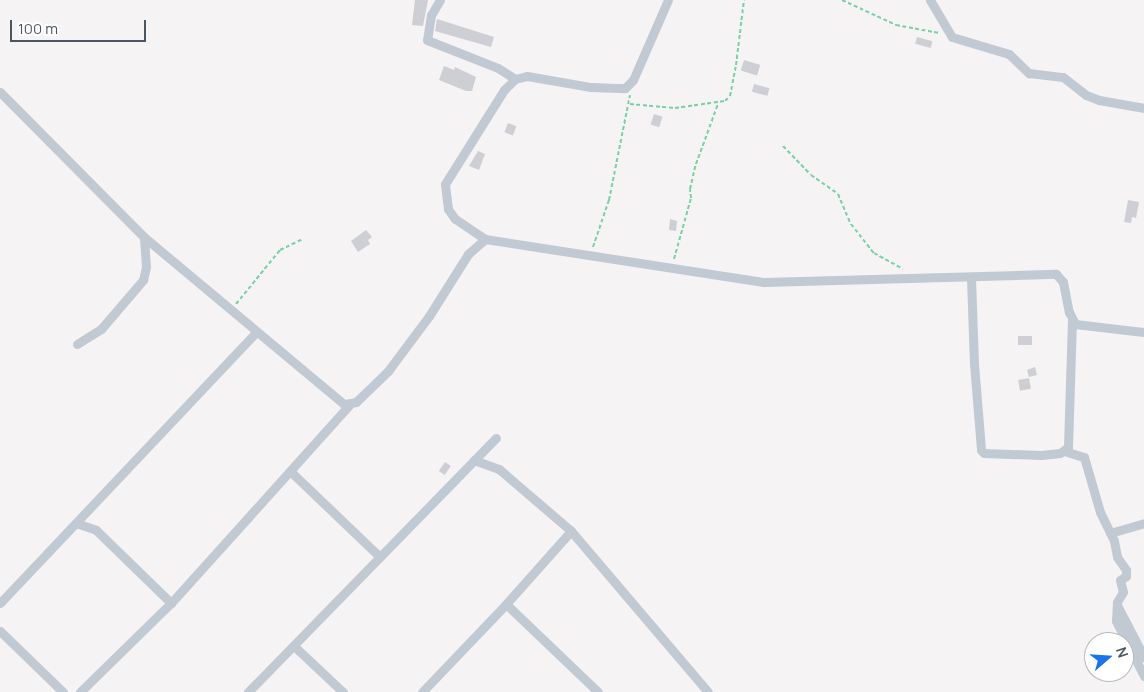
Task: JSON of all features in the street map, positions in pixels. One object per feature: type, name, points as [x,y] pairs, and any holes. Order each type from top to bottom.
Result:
[{"type":"street","points":[[440,0],[431,15],[427,40],[498,68],[515,78],[538,77],[591,87],[622,89],[630,85],[668,0]]},
{"type":"street","points":[[930,0],[948,34],[1009,54],[1029,73],[1063,77],[1092,98],[1144,108]]},
{"type":"street","points":[[515,78],[504,90],[445,184],[444,197],[451,214],[485,239],[764,282],[971,278],[1056,274],[1063,282],[1072,321],[1069,444],[1064,451]]},
{"type":"street","points":[[0,92],[144,237],[341,403],[349,405]]},
{"type":"street","points":[[77,344],[101,329],[143,280],[146,267],[144,237]]},
{"type":"street","points":[[80,692],[171,602],[349,405],[356,402],[388,371],[429,316],[468,254],[485,239]]},
{"type":"street","points":[[971,278],[981,450],[995,455],[1041,455],[1064,451],[1084,457],[1100,512],[1110,533],[1117,557],[1127,572],[1120,579],[1123,592],[1117,604],[1116,621],[1144,676]]},
{"type":"street","points":[[1072,321],[1079,324],[1144,332]]},
{"type":"street","points":[[0,604],[256,332]]},
{"type":"street","points":[[248,692],[496,438]]},
{"type":"street","points":[[474,460],[499,470],[570,530],[708,692]]},
{"type":"street","points":[[290,471],[380,557]]},
{"type":"street","points":[[76,523],[96,530],[171,602]]},
{"type":"street","points":[[1110,533],[1144,523]]},
{"type":"street","points":[[422,692],[506,604],[570,530]]},
{"type":"street","points":[[506,604],[598,692]]},
{"type":"street","points":[[1117,604],[1144,657]]},
{"type":"street","points":[[0,631],[63,692]]},
{"type":"street","points":[[294,647],[343,692]]},
{"type":"path","points":[[630,104],[658,108],[725,101],[732,89],[744,0]]},
{"type":"path","points":[[842,0],[896,25],[948,34]]},
{"type":"path","points":[[590,255],[609,200],[630,104],[630,85]]},
{"type":"path","points":[[670,268],[690,201],[690,189],[696,164],[718,103]]},
{"type":"path","points":[[783,146],[811,175],[838,194],[851,224],[874,253],[886,262],[909,271]]},
{"type":"path","points":[[231,309],[280,250],[303,239]]},
{"type":"building","points":[[415,0],[428,0],[423,26],[412,25]]},
{"type":"building","points":[[437,19],[494,37],[491,47],[435,31]]},
{"type":"building","points":[[917,37],[932,41],[931,48],[915,44]]},
{"type":"building","points":[[744,60],[760,65],[757,75],[741,71]]},
{"type":"building","points":[[444,66],[454,70],[455,67],[476,77],[472,91],[466,91],[439,80]]},
{"type":"building","points":[[754,84],[769,88],[767,96],[752,92]]},
{"type":"building","points":[[654,114],[663,117],[659,127],[651,124]]},
{"type":"building","points":[[508,123],[516,126],[513,136],[504,132]]},
{"type":"building","points":[[478,151],[485,154],[479,170],[469,166]]},
{"type":"building","points":[[1128,200],[1139,202],[1136,218],[1132,217],[1131,223],[1124,222]]},
{"type":"building","points":[[670,219],[677,221],[676,231],[669,230]]},
{"type":"building","points":[[366,230],[372,237],[368,240],[370,244],[358,252],[351,241]]},
{"type":"building","points":[[1018,336],[1032,336],[1032,345],[1018,345]]},
{"type":"building","points":[[1035,367],[1037,375],[1029,377],[1027,370]]},
{"type":"building","points":[[1029,378],[1031,389],[1020,391],[1018,380]]},
{"type":"building","points":[[445,462],[451,466],[445,475],[439,471]]}]
